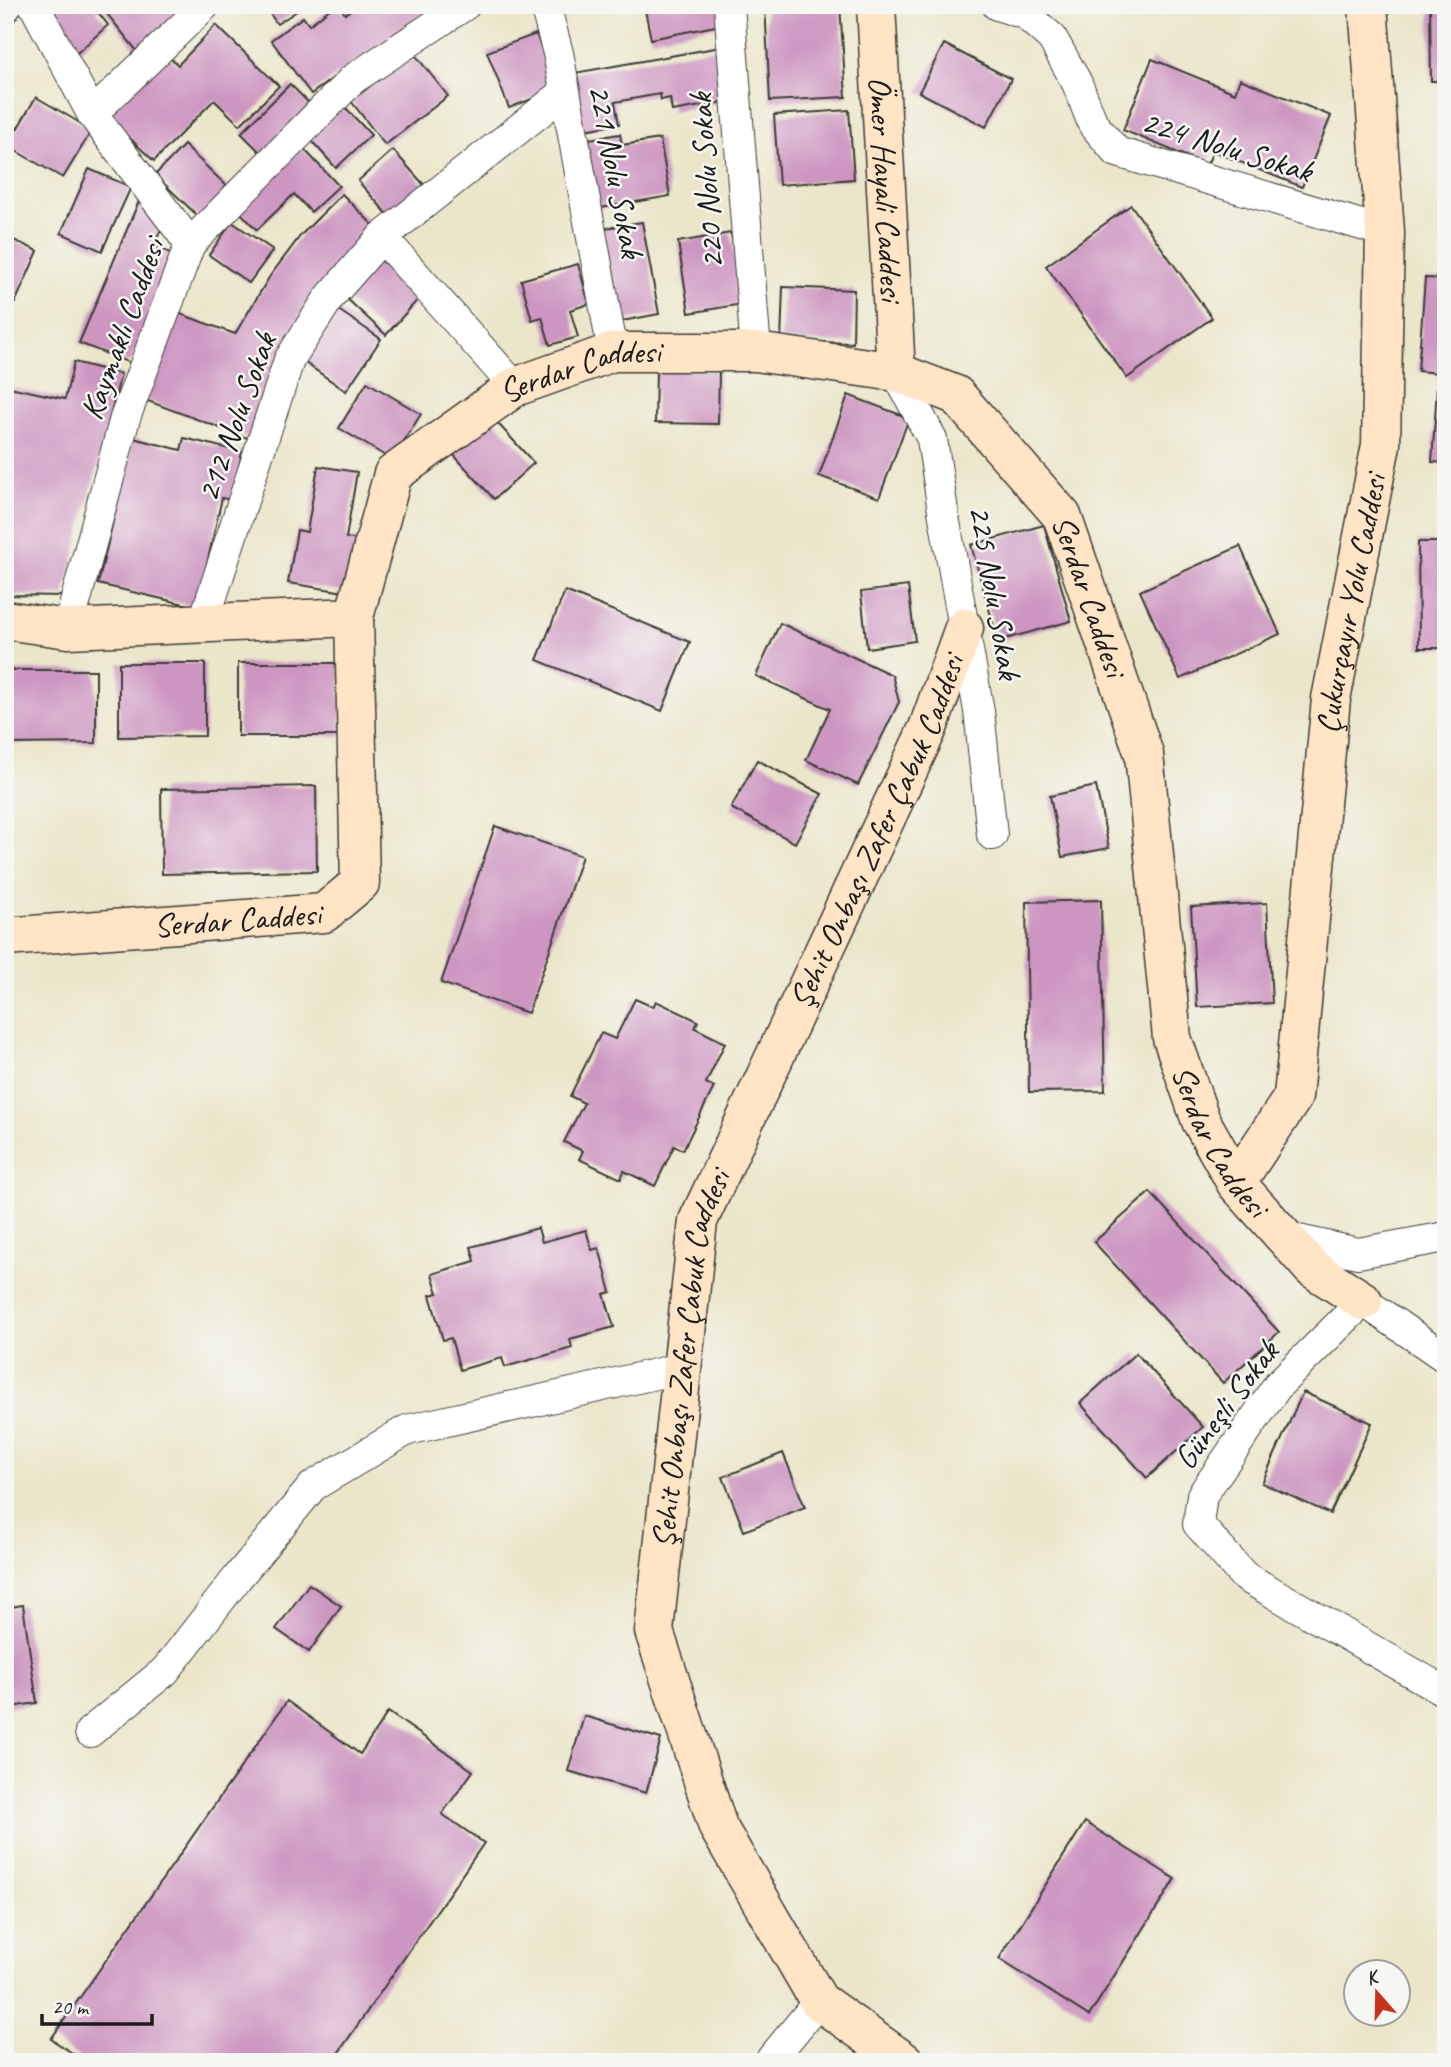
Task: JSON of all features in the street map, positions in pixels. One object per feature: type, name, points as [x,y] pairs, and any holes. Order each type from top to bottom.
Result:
[{"type":"street","points":[[34,5],[92,114],[190,244]]},
{"type":"street","points":[[92,114],[205,5]]},
{"type":"street","name":"Kaymaklı Caddesi","points":[[68,629],[125,418],[190,244],[353,79],[465,5]]},
{"type":"street","name":"221 Nolu Sokak","points":[[545,5],[558,53],[613,352]]},
{"type":"street","name":"220 Nolu Sokak","points":[[729,5],[756,352]]},
{"type":"street","name":"Ömer Hayali Caddesi","points":[[876,5],[896,372]]},
{"type":"street","name":"224 Nolu Sokak","points":[[997,5],[1025,14],[1052,38],[1077,83],[1093,124],[1117,152],[1385,232]]},
{"type":"street","name":"Çukurçayır Yolu Caddesi","points":[[1236,1183],[1293,1097],[1331,699],[1381,445],[1385,232],[1368,5]]},
{"type":"street","name":"212 Nolu Sokak","points":[[203,624],[289,360],[329,298],[382,237],[564,93]]},
{"type":"street","points":[[382,237],[515,387]]},
{"type":"street","name":"Serdar Caddesi","points":[[5,937],[324,913],[360,883],[354,617],[393,474],[515,387],[613,352],[756,352],[896,372],[956,396],[1062,516],[1144,754],[1172,1038],[1201,1121],[1236,1183],[1311,1268],[1363,1301]]},
{"type":"street","name":"225 Nolu Sokak","points":[[896,372],[932,439],[979,711],[992,835]]},
{"type":"street","points":[[5,620],[68,629],[354,617]]},
{"type":"street","name":"Şehit Onbaşı Zafer Çabuk Caddesi","points":[[905,2062],[819,2001],[718,1827],[654,1631],[698,1221],[928,728],[964,628]]},
{"type":"street","points":[[1284,1237],[1358,1253],[1446,1237]]},
{"type":"street","points":[[1363,1301],[1446,1358]]},
{"type":"street","name":"Güneşli Sokak","points":[[1363,1301],[1278,1385],[1202,1496],[1198,1524],[1244,1576],[1446,1692]]},
{"type":"street","points":[[90,1732],[165,1671],[313,1486],[407,1430],[682,1368]]},
{"type":"street","points":[[769,2062],[819,2001]]},
{"type":"building","points":[[50,5],[101,5],[97,11],[108,25],[76,54]]},
{"type":"building","points":[[108,5],[194,5],[137,51],[103,9]]},
{"type":"building","points":[[264,5],[306,5],[277,24]]},
{"type":"building","points":[[335,5],[339,5],[345,14],[357,5],[423,5],[427,13],[311,94],[271,40],[303,17],[309,25]]},
{"type":"building","points":[[644,5],[721,5],[725,24],[651,39]]},
{"type":"building","points":[[765,5],[840,5],[846,97],[770,101]]},
{"type":"building","points":[[1430,5],[1446,5],[1446,81],[1431,81]]},
{"type":"building","points":[[216,25],[279,86],[240,125],[214,100],[154,161],[107,117],[167,55],[178,65]]},
{"type":"building","points":[[536,34],[557,89],[509,108],[487,52]]},
{"type":"building","points":[[944,44],[1011,79],[986,127],[919,92]]},
{"type":"building","points":[[721,47],[730,101],[672,111],[670,98],[661,100],[660,94],[615,102],[619,124],[579,131],[569,74]]},
{"type":"building","points":[[413,52],[448,96],[385,145],[351,101]]},
{"type":"building","points":[[1152,59],[1235,93],[1240,79],[1331,116],[1302,187],[1213,151],[1207,165],[1123,130]]},
{"type":"building","points":[[290,84],[314,108],[265,157],[241,133]]},
{"type":"building","points":[[36,97],[92,130],[63,178],[7,146]]},
{"type":"building","points":[[344,106],[371,135],[336,168],[309,138]]},
{"type":"building","points":[[849,110],[854,179],[779,185],[774,115]]},
{"type":"building","points":[[620,134],[622,145],[660,139],[670,196],[595,209],[582,140]]},
{"type":"building","points":[[184,145],[230,189],[201,219],[155,175]]},
{"type":"building","points":[[302,147],[339,186],[311,212],[294,194],[257,230],[237,209]]},
{"type":"building","points":[[393,150],[425,186],[390,217],[358,181]]},
{"type":"building","points":[[89,169],[131,187],[102,251],[61,233]]},
{"type":"building","points":[[342,194],[377,229],[250,439],[145,400],[178,313],[235,334],[270,276],[301,235]]},
{"type":"building","points":[[139,201],[163,224],[154,246],[175,255],[130,363],[79,343]]},
{"type":"building","points":[[1131,205],[1212,318],[1127,378],[1046,266]]},
{"type":"building","points":[[232,222],[273,250],[249,283],[209,255]]},
{"type":"building","points":[[642,222],[659,314],[617,322],[600,229]]},
{"type":"building","points":[[731,233],[742,304],[689,313],[678,242]]},
{"type":"building","points":[[5,236],[38,251],[15,303],[5,298]]},
{"type":"building","points":[[380,259],[421,296],[386,335],[345,297]]},
{"type":"building","points":[[578,264],[589,304],[570,310],[578,337],[550,345],[542,317],[532,320],[521,280]]},
{"type":"building","points":[[1425,278],[1446,279],[1446,463],[1432,462],[1438,373],[1418,371]]},
{"type":"building","points":[[783,287],[854,290],[853,343],[781,341]]},
{"type":"building","points":[[337,309],[381,339],[346,391],[301,360]]},
{"type":"building","points":[[74,362],[121,374],[64,596],[5,595],[5,386],[65,399]]},
{"type":"building","points":[[656,369],[719,371],[718,424],[655,423]]},
{"type":"building","points":[[367,382],[421,414],[392,460],[339,428]]},
{"type":"building","points":[[848,395],[909,418],[879,498],[819,476]]},
{"type":"building","points":[[491,416],[534,463],[494,499],[452,453]]},
{"type":"building","points":[[133,438],[181,450],[184,438],[242,452],[231,500],[222,498],[197,607],[98,584]]},
{"type":"building","points":[[318,466],[357,472],[346,538],[360,540],[351,593],[288,583],[297,530],[307,532]]},
{"type":"building","points":[[1044,525],[1071,621],[998,641],[971,545]]},
{"type":"building","points":[[1418,542],[1446,542],[1446,648],[1419,648]]},
{"type":"building","points":[[1240,546],[1280,634],[1180,679],[1140,591]]},
{"type":"building","points":[[908,586],[915,641],[867,648],[861,592]]},
{"type":"building","points":[[565,591],[690,642],[662,711],[537,660]]},
{"type":"building","points":[[780,623],[892,675],[899,702],[858,785],[806,760],[830,709],[756,676]]},
{"type":"building","points":[[119,663],[205,663],[205,736],[119,737]]},
{"type":"building","points":[[238,663],[341,663],[341,736],[238,736]]},
{"type":"building","points":[[5,670],[96,670],[96,743],[5,744]]},
{"type":"building","points":[[757,760],[822,794],[795,843],[731,808]]},
{"type":"building","points":[[316,786],[317,871],[162,874],[161,789]]},
{"type":"building","points":[[1096,786],[1109,848],[1062,857],[1050,796]]},
{"type":"building","points":[[495,826],[582,856],[528,1013],[441,983]]},
{"type":"building","points":[[1101,900],[1105,1091],[1029,1092],[1026,902]]},
{"type":"building","points":[[1267,903],[1272,1003],[1197,1007],[1191,907]]},
{"type":"building","points":[[635,999],[653,1007],[656,1001],[698,1021],[695,1028],[725,1043],[706,1083],[714,1087],[683,1150],[674,1146],[655,1186],[624,1171],[621,1179],[579,1159],[583,1151],[564,1142],[584,1103],[570,1096],[601,1033],[615,1039]]},
{"type":"building","points":[[1150,1192],[1279,1332],[1223,1383],[1094,1242]]},
{"type":"building","points":[[538,1228],[542,1242],[586,1230],[592,1250],[599,1248],[611,1292],[604,1294],[614,1327],[570,1339],[572,1348],[505,1367],[502,1358],[460,1370],[451,1338],[443,1340],[430,1295],[438,1293],[432,1274],[475,1261],[471,1247]]},
{"type":"building","points":[[1136,1353],[1203,1427],[1147,1478],[1080,1403]]},
{"type":"building","points":[[1303,1392],[1372,1423],[1330,1514],[1262,1483]]},
{"type":"building","points":[[783,1453],[805,1507],[744,1531],[723,1477]]},
{"type":"building","points":[[309,1584],[341,1606],[309,1652],[276,1629]]},
{"type":"building","points":[[23,1605],[37,1703],[5,1708],[5,1608]]},
{"type":"building","points":[[287,1701],[360,1754],[388,1712],[473,1771],[442,1814],[484,1843],[332,2062],[86,2062],[51,2039]]},
{"type":"building","points":[[584,1716],[661,1739],[646,1793],[568,1771]]},
{"type":"building","points":[[1085,1822],[1175,1879],[1089,2016],[999,1959]]}]
